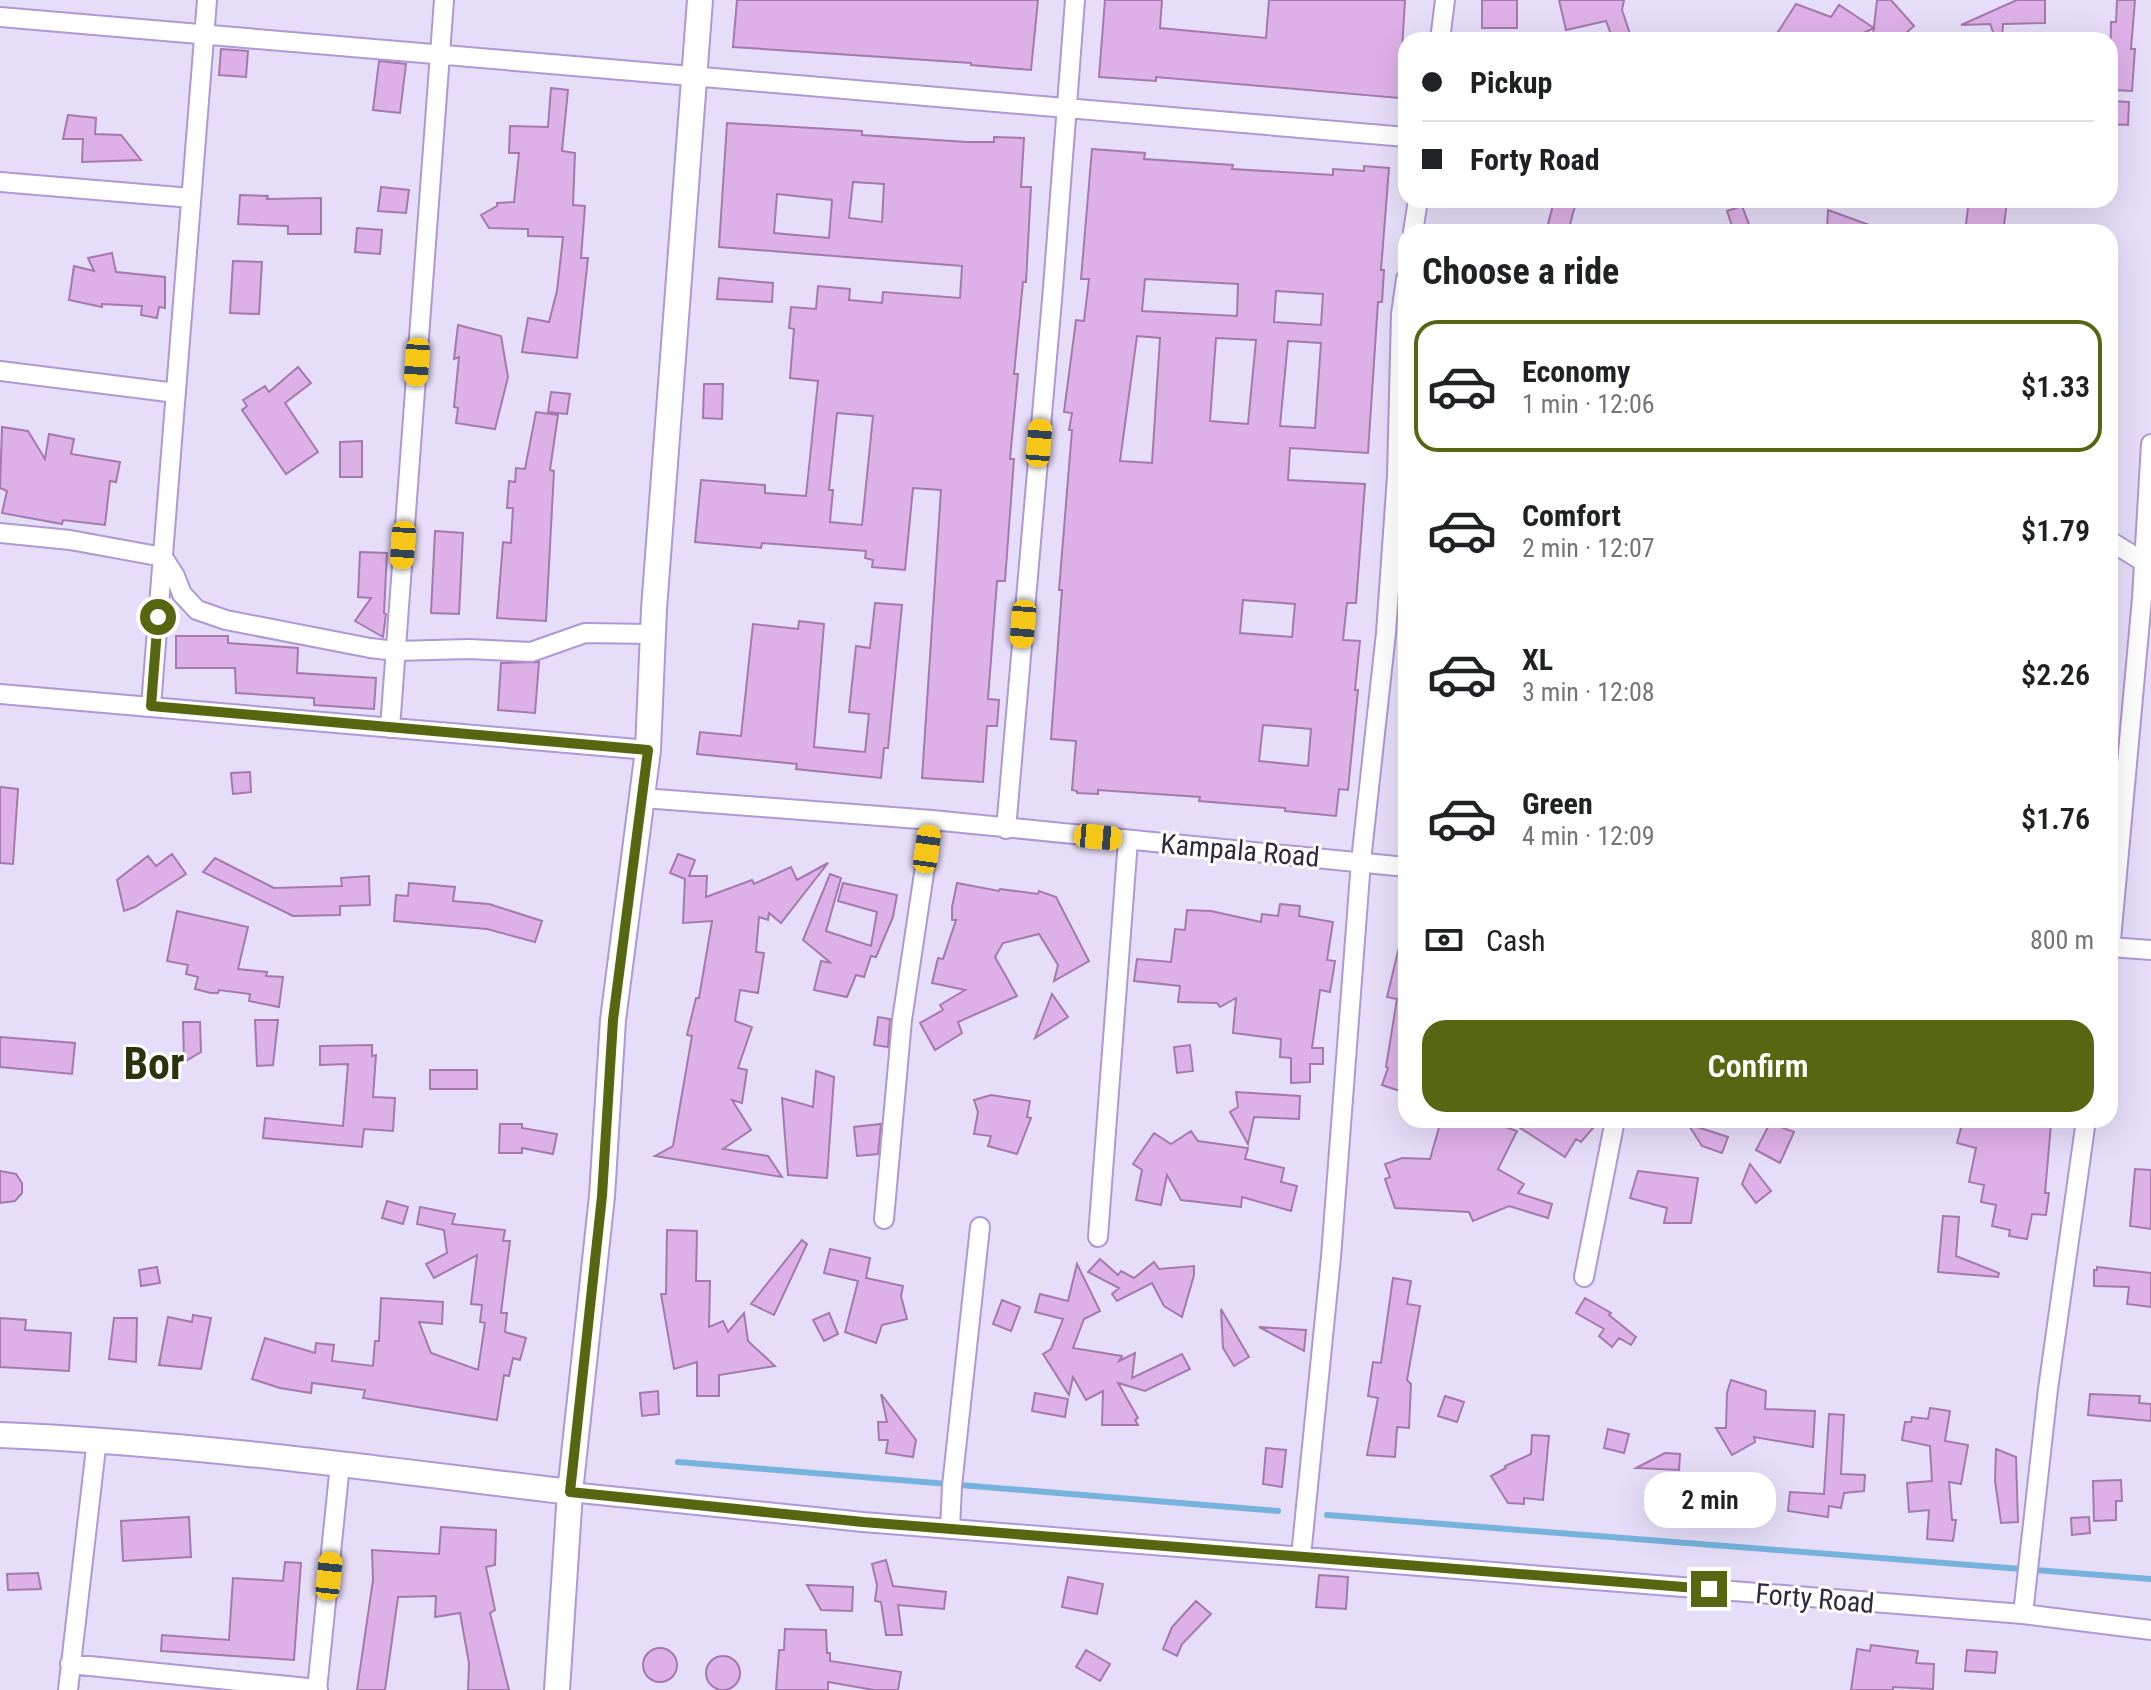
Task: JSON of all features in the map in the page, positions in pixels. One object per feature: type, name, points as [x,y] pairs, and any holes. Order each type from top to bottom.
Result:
[{"type":"street","points":[[151,706],[207,0]]},
{"type":"street","points":[[390,728],[444,0]]},
{"type":"street","points":[[557,1690],[570,1492],[602,1196],[613,1020],[648,750],[653,634],[700,0]]},
{"type":"street","points":[[1006,829],[1075,0]]},
{"type":"street","points":[[1441,32],[1445,0]]},
{"type":"street","points":[[0,17],[1398,136]]},
{"type":"street","points":[[0,182],[191,198]]},
{"type":"street","points":[[0,371],[176,393]]},
{"type":"street","points":[[1301,1556],[1330,1266],[1361,861],[1387,619],[1398,436]]},
{"type":"street","points":[[2118,870],[2146,598],[2144,562],[2151,444]]},
{"type":"street","points":[[0,533],[70,540],[163,557],[182,594],[197,610],[226,620],[396,651],[469,649],[531,652],[585,633],[653,634]]},
{"type":"street","points":[[2118,546],[2144,562]]},
{"type":"street","points":[[0,694],[648,750]]},
{"type":"street","name":"Kampala Road","points":[[643,798],[932,820],[1398,866]]},
{"type":"street","points":[[884,1219],[902,1020],[932,820]]},
{"type":"street","points":[[1098,1237],[1128,840]]},
{"type":"street","points":[[2118,948],[2151,950]]},
{"type":"street","points":[[1584,1277],[1613,1128]]},
{"type":"street","points":[[2023,1614],[2048,1389],[2085,1128]]},
{"type":"street","points":[[950,1529],[980,1227]]},
{"type":"street","points":[[0,1435],[97,1439],[570,1492]]},
{"type":"street","points":[[68,1690],[97,1439]]},
{"type":"street","points":[[70,1664],[318,1689],[340,1464]]},
{"type":"street","name":"Forty Road","points":[[570,1492],[950,1529],[2023,1614],[2151,1630]]},
{"type":"building","points":[[737,0],[1038,0],[1031,70],[733,47]]},
{"type":"building","points":[[1105,0],[1162,0],[1160,28],[1266,38],[1269,0],[1405,0],[1403,32],[1398,32],[1398,98],[1156,77],[1156,81],[1099,77]]},
{"type":"building","points":[[1482,0],[1517,0],[1517,28],[1482,28]]},
{"type":"building","points":[[1559,0],[1624,0],[1622,10],[1629,32],[1610,32],[1606,21],[1566,30]]},
{"type":"building","points":[[1877,0],[1891,0],[1914,26],[1907,32],[1873,32]]},
{"type":"building","points":[[2017,0],[2045,0],[2045,23],[2003,24],[2002,32],[1993,32],[1990,24],[1961,25]]},
{"type":"building","points":[[2117,0],[2135,0],[2132,91],[2118,90],[2118,32],[2111,32],[2111,22],[2116,22]]},
{"type":"building","points":[[1796,4],[1831,17],[1839,5],[1874,28],[1866,32],[1778,32]]},
{"type":"building","points":[[221,49],[248,51],[246,77],[219,75]]},
{"type":"building","points":[[379,61],[406,64],[400,113],[373,110]]},
{"type":"building","points":[[551,88],[568,90],[562,151],[575,153],[573,205],[585,206],[581,258],[588,258],[577,358],[522,352],[528,318],[549,322],[557,291],[563,237],[528,236],[528,229],[489,228],[481,215],[497,203],[514,202],[519,153],[509,153],[510,126],[548,127]]},
{"type":"building","points":[[2118,101],[2129,102],[2128,125],[2118,124]]},
{"type":"building","points":[[68,115],[96,118],[95,134],[121,135],[141,160],[82,162],[83,139],[63,139]]},
{"type":"building","points":[[727,123],[862,131],[862,135],[967,142],[994,142],[994,137],[1024,138],[1021,187],[1031,187],[1026,282],[1023,282],[1014,374],[1018,374],[1010,459],[1014,459],[1005,581],[997,581],[988,699],[999,700],[997,726],[987,726],[983,782],[922,778],[941,490],[913,488],[905,570],[872,567],[873,560],[865,558],[866,551],[762,543],[761,548],[695,542],[701,480],[765,485],[765,493],[806,496],[818,381],[790,378],[794,329],[789,328],[791,307],[816,309],[818,286],[850,289],[849,300],[882,303],[883,292],[960,298],[962,266],[719,247]],"holes":[[[853,182],[884,184],[882,222],[849,218]],[[777,194],[832,200],[829,238],[774,233]],[[837,413],[873,416],[862,525],[830,522],[833,490],[829,490]]]},
{"type":"building","points":[[1092,149],[1145,153],[1144,159],[1233,165],[1232,169],[1333,175],[1333,169],[1364,171],[1364,166],[1389,168],[1381,270],[1384,270],[1382,302],[1378,302],[1368,453],[1290,448],[1288,480],[1365,484],[1356,603],[1347,603],[1343,640],[1360,641],[1355,690],[1358,690],[1348,790],[1339,789],[1336,816],[1285,811],[1285,808],[1199,801],[1200,797],[1098,790],[1098,794],[1077,793],[1072,790],[1076,741],[1051,739],[1072,430],[1069,430],[1072,413],[1064,412],[1076,320],[1084,321],[1089,279],[1081,279]],"holes":[[[1145,279],[1238,284],[1237,316],[1142,311]],[[1276,291],[1323,294],[1321,325],[1274,322]],[[1137,336],[1160,338],[1152,463],[1120,461]],[[1216,338],[1256,340],[1248,424],[1210,421]],[[1288,341],[1321,343],[1315,428],[1280,426]],[[1243,600],[1295,604],[1292,637],[1240,633]],[[1263,725],[1311,729],[1308,766],[1259,761]]]},
{"type":"building","points":[[381,187],[409,190],[406,213],[378,211]]},
{"type":"building","points":[[240,195],[268,196],[267,199],[321,198],[321,234],[288,234],[288,226],[238,224]]},
{"type":"building","points":[[1552,208],[1574,208],[1570,224],[1548,224]]},
{"type":"building","points":[[1743,208],[1749,224],[1731,224],[1727,211]]},
{"type":"building","points":[[1968,208],[2006,208],[2004,224],[1966,224]]},
{"type":"building","points":[[1828,210],[1866,224],[1827,224]]},
{"type":"building","points":[[357,228],[382,230],[380,254],[355,252]]},
{"type":"building","points":[[112,253],[116,272],[165,277],[165,308],[159,307],[157,318],[141,315],[142,306],[102,304],[102,307],[69,300],[74,266],[94,271],[88,258]]},
{"type":"building","points":[[233,261],[262,262],[259,314],[230,313]]},
{"type":"building","points":[[719,278],[773,283],[772,302],[717,299]]},
{"type":"building","points":[[458,325],[501,336],[508,377],[495,429],[456,423],[458,408],[454,407],[459,357],[454,359]]},
{"type":"building","points":[[298,367],[311,383],[285,403],[318,452],[286,474],[242,410],[247,406],[243,400],[265,386],[269,392]]},
{"type":"building","points":[[704,384],[723,384],[722,419],[703,418]]},
{"type":"building","points":[[551,392],[570,394],[567,414],[548,412]]},
{"type":"building","points":[[536,412],[558,415],[550,470],[554,471],[546,621],[497,618],[503,542],[511,543],[513,508],[507,508],[509,481],[515,482],[516,468],[525,469]]},
{"type":"building","points":[[2,427],[28,431],[45,459],[49,434],[74,439],[71,454],[120,462],[116,482],[110,481],[105,525],[63,520],[62,524],[2,513],[7,491],[0,488]]},
{"type":"building","points":[[362,441],[362,477],[340,477],[340,442]]},
{"type":"building","points":[[435,531],[463,533],[459,614],[431,613]]},
{"type":"building","points":[[360,552],[387,553],[383,637],[355,621],[371,598],[358,597]]},
{"type":"building","points":[[875,603],[902,605],[888,748],[884,748],[881,778],[796,769],[797,764],[697,754],[700,732],[741,736],[753,624],[798,629],[799,621],[824,624],[814,747],[865,752],[869,714],[849,712],[856,646],[870,648]]},
{"type":"building","points":[[176,636],[228,636],[228,643],[298,648],[297,673],[376,678],[374,709],[314,705],[314,698],[236,693],[235,668],[176,668]]},
{"type":"building","points":[[539,662],[535,713],[498,710],[501,663]]},
{"type":"building","points":[[250,772],[251,792],[233,794],[231,773]]},
{"type":"building","points":[[0,787],[18,789],[13,864],[0,863]]},
{"type":"building","points":[[172,854],[186,874],[124,911],[117,880],[148,856],[156,866]]},
{"type":"building","points":[[678,854],[695,860],[689,876],[707,876],[706,897],[752,880],[754,884],[791,867],[797,880],[828,863],[781,923],[769,913],[768,920],[759,917],[756,952],[764,953],[758,993],[740,990],[735,1021],[752,1027],[738,1068],[747,1070],[742,1103],[732,1100],[751,1130],[723,1149],[768,1156],[782,1177],[655,1156],[673,1146],[692,1036],[687,1035],[696,998],[699,998],[712,921],[683,923],[685,879],[670,873]]},
{"type":"building","points":[[215,858],[274,888],[342,886],[341,878],[369,876],[370,905],[340,906],[340,915],[293,916],[203,872]]},
{"type":"building","points":[[830,874],[841,878],[826,931],[871,946],[877,912],[838,901],[843,883],[897,895],[893,917],[876,957],[871,956],[864,977],[856,975],[847,997],[814,990],[821,961],[831,963],[803,940]]},
{"type":"building","points":[[409,883],[455,887],[453,901],[489,904],[542,921],[535,942],[487,929],[394,921],[396,895],[408,896]]},
{"type":"building","points":[[957,883],[999,891],[1038,894],[1039,891],[1056,897],[1089,961],[1054,981],[1058,965],[1039,934],[1003,943],[995,957],[1017,996],[958,1022],[962,1033],[935,1050],[920,1023],[943,1010],[940,1005],[965,990],[932,983],[938,958],[943,959],[956,920],[952,920],[952,907]]},
{"type":"building","points":[[1280,904],[1300,906],[1299,916],[1333,922],[1327,960],[1335,961],[1330,992],[1320,990],[1312,1048],[1323,1048],[1323,1064],[1310,1064],[1310,1082],[1291,1083],[1291,1058],[1280,1057],[1281,1039],[1233,1033],[1236,998],[1220,1007],[1217,1003],[1178,1002],[1180,986],[1134,981],[1137,959],[1171,962],[1175,929],[1185,930],[1187,910],[1211,911],[1261,922],[1262,914],[1278,916]]},
{"type":"building","points":[[177,911],[248,927],[238,969],[283,977],[279,1007],[249,1001],[250,994],[219,990],[218,993],[211,993],[195,989],[198,977],[186,974],[188,965],[167,961]]},
{"type":"building","points":[[1398,951],[1398,1090],[1382,1085],[1388,1068],[1397,999],[1387,997]]},
{"type":"building","points":[[1052,994],[1068,1017],[1035,1038]]},
{"type":"building","points":[[878,1017],[890,1019],[888,1047],[874,1045]]},
{"type":"building","points":[[255,1020],[278,1020],[273,1065],[257,1066]]},
{"type":"building","points":[[183,1022],[200,1022],[201,1052],[184,1062]]},
{"type":"building","points":[[0,1037],[75,1043],[72,1074],[0,1067]]},
{"type":"building","points":[[372,1045],[372,1056],[376,1055],[373,1097],[395,1098],[393,1131],[364,1129],[362,1147],[263,1138],[265,1118],[343,1126],[348,1064],[320,1065],[320,1046]]},
{"type":"building","points":[[1190,1045],[1193,1071],[1177,1073],[1174,1047]]},
{"type":"building","points":[[430,1070],[477,1070],[477,1089],[430,1089]]},
{"type":"building","points":[[816,1071],[834,1077],[827,1178],[788,1175],[782,1098],[813,1107]]},
{"type":"building","points":[[1236,1092],[1300,1096],[1299,1119],[1254,1117],[1248,1144],[1230,1112],[1238,1107]]},
{"type":"building","points":[[991,1095],[1030,1101],[1027,1117],[1031,1118],[1017,1154],[988,1146],[991,1136],[974,1134],[978,1112],[974,1100]]},
{"type":"building","points":[[500,1124],[522,1124],[522,1128],[557,1134],[553,1154],[522,1148],[522,1153],[499,1153]]},
{"type":"building","points":[[881,1124],[878,1154],[857,1156],[854,1127]]},
{"type":"building","points":[[1439,1128],[1508,1128],[1517,1131],[1498,1169],[1524,1184],[1518,1193],[1552,1204],[1548,1218],[1509,1206],[1473,1221],[1469,1212],[1395,1208],[1385,1179],[1390,1177],[1385,1164],[1402,1158],[1430,1159]]},
{"type":"building","points":[[1520,1128],[1593,1128],[1581,1142],[1576,1139],[1565,1157]]},
{"type":"building","points":[[1691,1128],[1728,1137],[1722,1153],[1702,1146]]},
{"type":"building","points":[[1767,1128],[1794,1132],[1780,1163],[1756,1150]]},
{"type":"building","points":[[1961,1128],[2051,1128],[2046,1215],[2032,1214],[2027,1239],[2009,1236],[2010,1230],[1992,1226],[1996,1205],[1981,1202],[1984,1185],[1969,1182],[1976,1148],[1957,1143]]},
{"type":"building","points":[[1191,1131],[1198,1141],[1248,1148],[1245,1159],[1284,1168],[1281,1182],[1297,1186],[1291,1211],[1242,1197],[1241,1207],[1181,1200],[1167,1175],[1161,1205],[1136,1200],[1142,1170],[1133,1164],[1154,1133],[1171,1144]]},
{"type":"building","points":[[1750,1164],[1771,1191],[1756,1203],[1742,1184]]},
{"type":"building","points":[[2135,1169],[2151,1170],[2151,1229],[2130,1226]]},
{"type":"building","points":[[0,1171],[16,1174],[22,1183],[22,1193],[15,1201],[0,1203]]},
{"type":"building","points":[[1638,1171],[1698,1178],[1691,1223],[1664,1223],[1667,1208],[1630,1198]]},
{"type":"building","points":[[387,1201],[408,1207],[403,1224],[382,1218]]},
{"type":"building","points":[[420,1207],[455,1214],[452,1224],[505,1230],[503,1241],[510,1241],[501,1313],[507,1313],[505,1332],[526,1338],[520,1360],[513,1358],[509,1376],[504,1375],[497,1420],[363,1398],[365,1390],[312,1383],[311,1393],[252,1379],[265,1338],[315,1353],[316,1343],[334,1345],[332,1361],[373,1366],[375,1341],[379,1341],[381,1298],[443,1302],[442,1324],[419,1322],[431,1353],[478,1370],[485,1323],[480,1322],[482,1305],[471,1304],[477,1255],[434,1278],[426,1264],[447,1253],[444,1230],[417,1224]]},
{"type":"building","points":[[1943,1216],[1959,1217],[1956,1256],[1999,1273],[1998,1277],[1938,1272]]},
{"type":"building","points":[[667,1230],[697,1231],[696,1281],[710,1281],[709,1327],[723,1321],[728,1332],[744,1313],[748,1341],[775,1366],[719,1375],[719,1396],[697,1396],[697,1362],[674,1369],[661,1294],[666,1294]]},
{"type":"building","points":[[802,1240],[807,1244],[774,1315],[751,1304]]},
{"type":"building","points":[[830,1249],[870,1258],[866,1278],[903,1286],[901,1296],[907,1319],[882,1325],[876,1343],[845,1332],[858,1281],[824,1273]]},
{"type":"building","points":[[1100,1259],[1118,1275],[1121,1271],[1134,1278],[1154,1262],[1159,1269],[1194,1266],[1182,1317],[1164,1306],[1152,1283],[1117,1301],[1112,1294],[1119,1288],[1088,1272]]},
{"type":"building","points":[[1077,1264],[1100,1311],[1084,1319],[1073,1348],[1122,1356],[1119,1361],[1135,1353],[1132,1378],[1182,1354],[1190,1369],[1145,1391],[1118,1383],[1138,1418],[1135,1420],[1138,1425],[1102,1425],[1103,1391],[1086,1400],[1073,1377],[1069,1395],[1043,1354],[1051,1349],[1063,1319],[1035,1312],[1040,1294],[1068,1301]]},
{"type":"building","points":[[157,1267],[160,1283],[141,1286],[139,1270]]},
{"type":"building","points":[[2097,1267],[2151,1273],[2151,1307],[2127,1304],[2129,1287],[2094,1286],[2094,1270]]},
{"type":"building","points":[[1393,1278],[1411,1281],[1407,1304],[1420,1306],[1407,1380],[1411,1384],[1409,1428],[1397,1427],[1395,1457],[1367,1455],[1378,1398],[1368,1396],[1373,1362],[1381,1363]]},
{"type":"building","points":[[1585,1298],[1611,1313],[1609,1315],[1636,1337],[1631,1345],[1619,1338],[1612,1347],[1599,1336],[1604,1329],[1576,1313]]},
{"type":"building","points":[[1002,1300],[1020,1307],[1011,1331],[993,1324]]},
{"type":"building","points":[[1221,1309],[1249,1357],[1234,1366],[1223,1348]]},
{"type":"building","points":[[829,1313],[838,1334],[824,1341],[813,1320]]},
{"type":"building","points":[[193,1315],[211,1318],[201,1369],[159,1365],[168,1317],[192,1322]]},
{"type":"building","points":[[0,1318],[26,1320],[25,1330],[71,1333],[69,1371],[0,1367]]},
{"type":"building","points":[[114,1318],[137,1318],[136,1362],[109,1359]]},
{"type":"building","points":[[1259,1327],[1306,1330],[1304,1351]]},
{"type":"building","points":[[1731,1380],[1766,1391],[1765,1409],[1815,1411],[1813,1447],[1754,1437],[1755,1442],[1732,1455],[1716,1428],[1726,1428],[1727,1393]]},
{"type":"building","points":[[658,1391],[659,1414],[642,1416],[640,1393]]},
{"type":"building","points":[[1035,1393],[1068,1399],[1065,1417],[1032,1411]]},
{"type":"building","points":[[881,1394],[916,1440],[913,1457],[886,1453],[888,1440],[879,1440],[878,1422],[887,1422]]},
{"type":"building","points":[[2090,1394],[2140,1396],[2139,1403],[2151,1404],[2151,1421],[2088,1415]]},
{"type":"building","points":[[1445,1396],[1464,1402],[1457,1422],[1438,1416]]},
{"type":"building","points":[[1930,1408],[1950,1411],[1945,1441],[1968,1445],[1961,1484],[1949,1482],[1952,1520],[1956,1520],[1953,1541],[1927,1539],[1929,1510],[1909,1512],[1907,1483],[1932,1481],[1930,1446],[1902,1440],[1905,1422],[1911,1422],[1912,1417],[1928,1419]]},
{"type":"building","points":[[1829,1414],[1844,1415],[1841,1474],[1865,1475],[1864,1491],[1844,1493],[1841,1508],[1829,1506],[1828,1517],[1788,1511],[1790,1492],[1824,1494]]},
{"type":"building","points":[[1608,1429],[1629,1434],[1624,1453],[1604,1448]]},
{"type":"building","points":[[1532,1435],[1549,1436],[1543,1500],[1524,1498],[1524,1504],[1508,1503],[1491,1476],[1531,1454]]},
{"type":"building","points":[[1266,1448],[1286,1450],[1282,1487],[1263,1484]]},
{"type":"building","points":[[1996,1449],[2016,1457],[2018,1522],[2001,1523],[1995,1481]]},
{"type":"building","points":[[1665,1453],[1680,1454],[1679,1470],[1636,1468]]},
{"type":"building","points":[[2121,1480],[2122,1501],[2116,1501],[2116,1520],[2094,1521],[2093,1481]]},
{"type":"building","points":[[189,1517],[191,1557],[123,1561],[121,1521]]},
{"type":"building","points":[[2089,1517],[2090,1533],[2072,1535],[2071,1518]]},
{"type":"building","points":[[441,1527],[496,1530],[495,1565],[486,1567],[495,1610],[490,1613],[509,1690],[468,1690],[469,1663],[460,1613],[435,1617],[436,1596],[398,1597],[385,1690],[357,1690],[373,1580],[372,1550],[439,1554]]},
{"type":"building","points":[[886,1560],[893,1586],[946,1592],[944,1609],[898,1605],[902,1635],[886,1635],[881,1602],[875,1601],[877,1585],[872,1564]]},
{"type":"building","points":[[285,1562],[301,1563],[294,1660],[161,1651],[162,1635],[229,1640],[233,1578],[283,1581]]},
{"type":"building","points":[[38,1573],[41,1589],[8,1590],[7,1574]]},
{"type":"building","points":[[1319,1575],[1348,1577],[1346,1609],[1316,1607]]},
{"type":"building","points":[[1068,1577],[1103,1584],[1097,1614],[1062,1607]]},
{"type":"building","points":[[807,1585],[853,1587],[852,1611],[821,1610]]},
{"type":"building","points":[[1196,1601],[1211,1614],[1182,1644],[1177,1656],[1163,1649],[1172,1627]]},
{"type":"building","points":[[785,1629],[826,1630],[830,1661],[901,1672],[898,1690],[874,1690],[828,1682],[828,1690],[776,1690],[779,1650],[784,1650]]},
{"type":"building","points":[[1871,1645],[1918,1651],[1916,1663],[1934,1664],[1933,1689],[1893,1687],[1893,1690],[1851,1690],[1857,1649],[1870,1651]]},
{"type":"building","points":[[660,1648],[672,1653],[677,1665],[672,1677],[660,1682],[648,1677],[643,1665],[648,1653]]},
{"type":"building","points":[[1086,1650],[1110,1664],[1100,1681],[1076,1667]]},
{"type":"building","points":[[1967,1650],[1997,1652],[1995,1673],[1965,1671]]},
{"type":"building","points":[[723,1656],[735,1661],[740,1673],[735,1685],[723,1690],[711,1685],[706,1673],[711,1661]]},
{"type":"waterway","points":[[678,1462],[1278,1511]]},
{"type":"waterway","points":[[1327,1515],[2151,1579]]},
{"type":"district","name":"Bor","points":[[154,1064]]},
{"type":"route","points":[[158,617],[151,706],[648,750],[613,1020],[602,1196],[570,1492],[863,1522],[1709,1589]]}]
